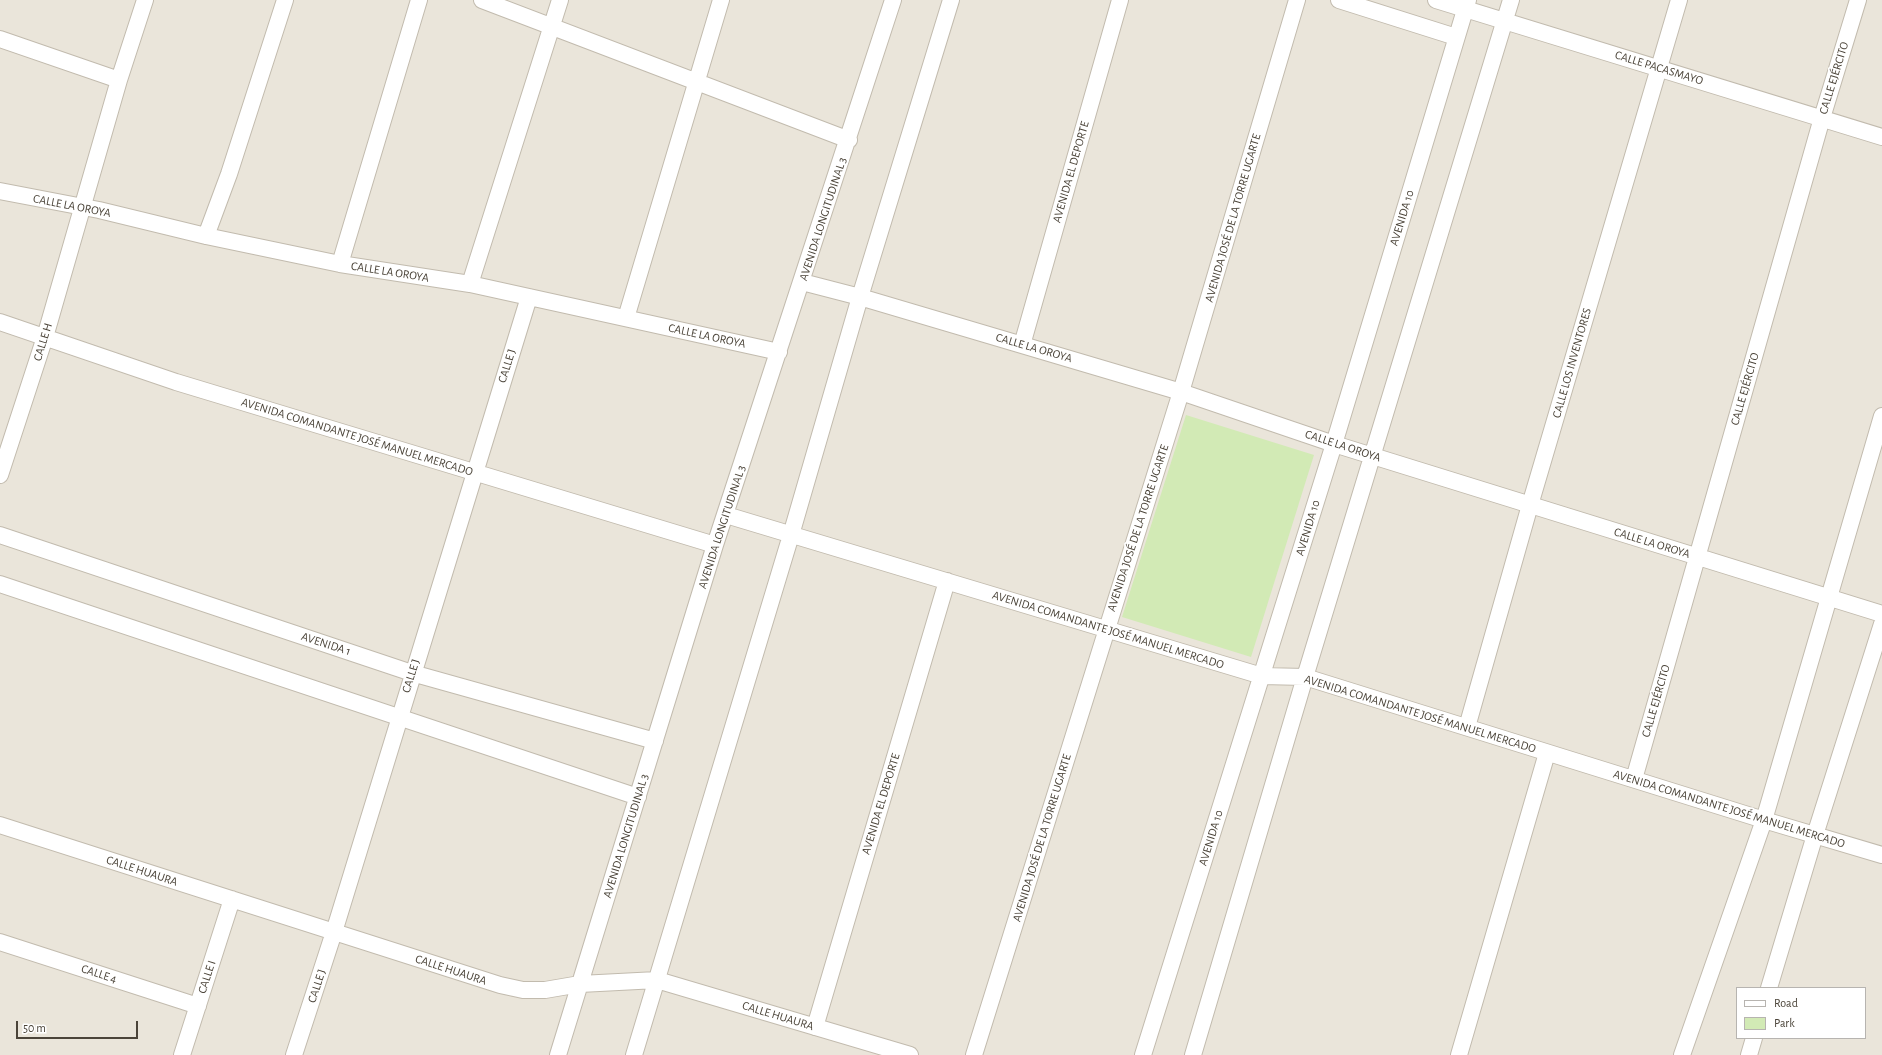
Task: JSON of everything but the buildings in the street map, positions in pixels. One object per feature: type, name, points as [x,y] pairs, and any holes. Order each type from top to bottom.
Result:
[{"type":"street","name":"CALLE H","points":[[0,475],[45,337],[118,80],[145,0]]},
{"type":"street","points":[[206,236],[229,174],[285,0]]},
{"type":"street","points":[[340,264],[419,0]]},
{"type":"street","points":[[482,0],[849,140]]},
{"type":"street","points":[[470,284],[560,0]]},
{"type":"street","points":[[626,318],[721,0]]},
{"type":"street","name":"AVENIDA LONGITUDINAL 3","points":[[558,1055],[716,545],[849,140],[893,0]]},
{"type":"street","points":[[634,1055],[791,535],[860,297],[951,0]]},
{"type":"street","name":"AVENIDA EL DEPORTE","points":[[1022,345],[1120,0]]},
{"type":"street","name":"AVENIDA JOSÉ DE LA TORRE UGARTE","points":[[974,1055],[1181,392],[1297,0]]},
{"type":"street","points":[[1339,0],[1456,37]]},
{"type":"street","name":"CALLE PACASMAYO","points":[[1436,0],[1466,4],[1505,21],[1882,137]]},
{"type":"street","points":[[1193,1055],[1305,677],[1511,0]]},
{"type":"street","name":"CALLE LOS INVENTORES","points":[[1467,728],[1530,505],[1679,0]]},
{"type":"street","name":"CALLE EJÉRCITO","points":[[1634,779],[1822,118],[1858,0]]},
{"type":"street","name":"AVENIDA 10","points":[[1143,1055],[1334,444],[1466,4]]},
{"type":"street","points":[[0,39],[118,80]]},
{"type":"street","name":"CALLE LA OROYA","points":[[0,191],[81,208],[99,210],[206,236],[340,264],[470,284],[779,352]]},
{"type":"street","name":"CALLE LA OROYA","points":[[802,282],[860,297],[1181,392],[1334,444],[1882,614]]},
{"type":"street","name":"CALLE J","points":[[294,1055],[334,932],[398,718],[529,297]]},
{"type":"street","name":"AVENIDA COMANDANTE JOSÉ MANUEL MERCADO","points":[[0,322],[176,382],[716,545]]},
{"type":"street","points":[[1682,1055],[1764,820],[1882,416]]},
{"type":"street","name":"AVENIDA COMANDANTE JOSÉ MANUEL MERCADO","points":[[726,515],[1262,676],[1305,677],[1764,820],[1882,855]]},
{"type":"street","name":"AVENIDA 1","points":[[0,535],[412,673],[655,741]]},
{"type":"street","name":"AVENIDA EL DEPORTE","points":[[815,1027],[947,582]]},
{"type":"street","points":[[0,584],[638,797]]},
{"type":"street","points":[[1769,987],[1815,835],[1882,624]]},
{"type":"street","points":[[1459,1055],[1548,753]]},
{"type":"street","name":"CALLE HUAURA","points":[[0,825],[500,985],[522,990],[545,990],[580,984],[657,980],[910,1055]]},
{"type":"street","name":"CALLE I","points":[[182,1055],[232,900]]},
{"type":"street","name":"CALLE 4","points":[[0,942],[198,1006]]},
{"type":"street","points":[[1749,1055],[1754,1039]]},
{"type":"shaded area","points":[[0,0],[1882,0],[1882,1055],[0,1055]]},
{"type":"green space","points":[[1186,415],[1314,455],[1251,657],[1122,617]]}]
